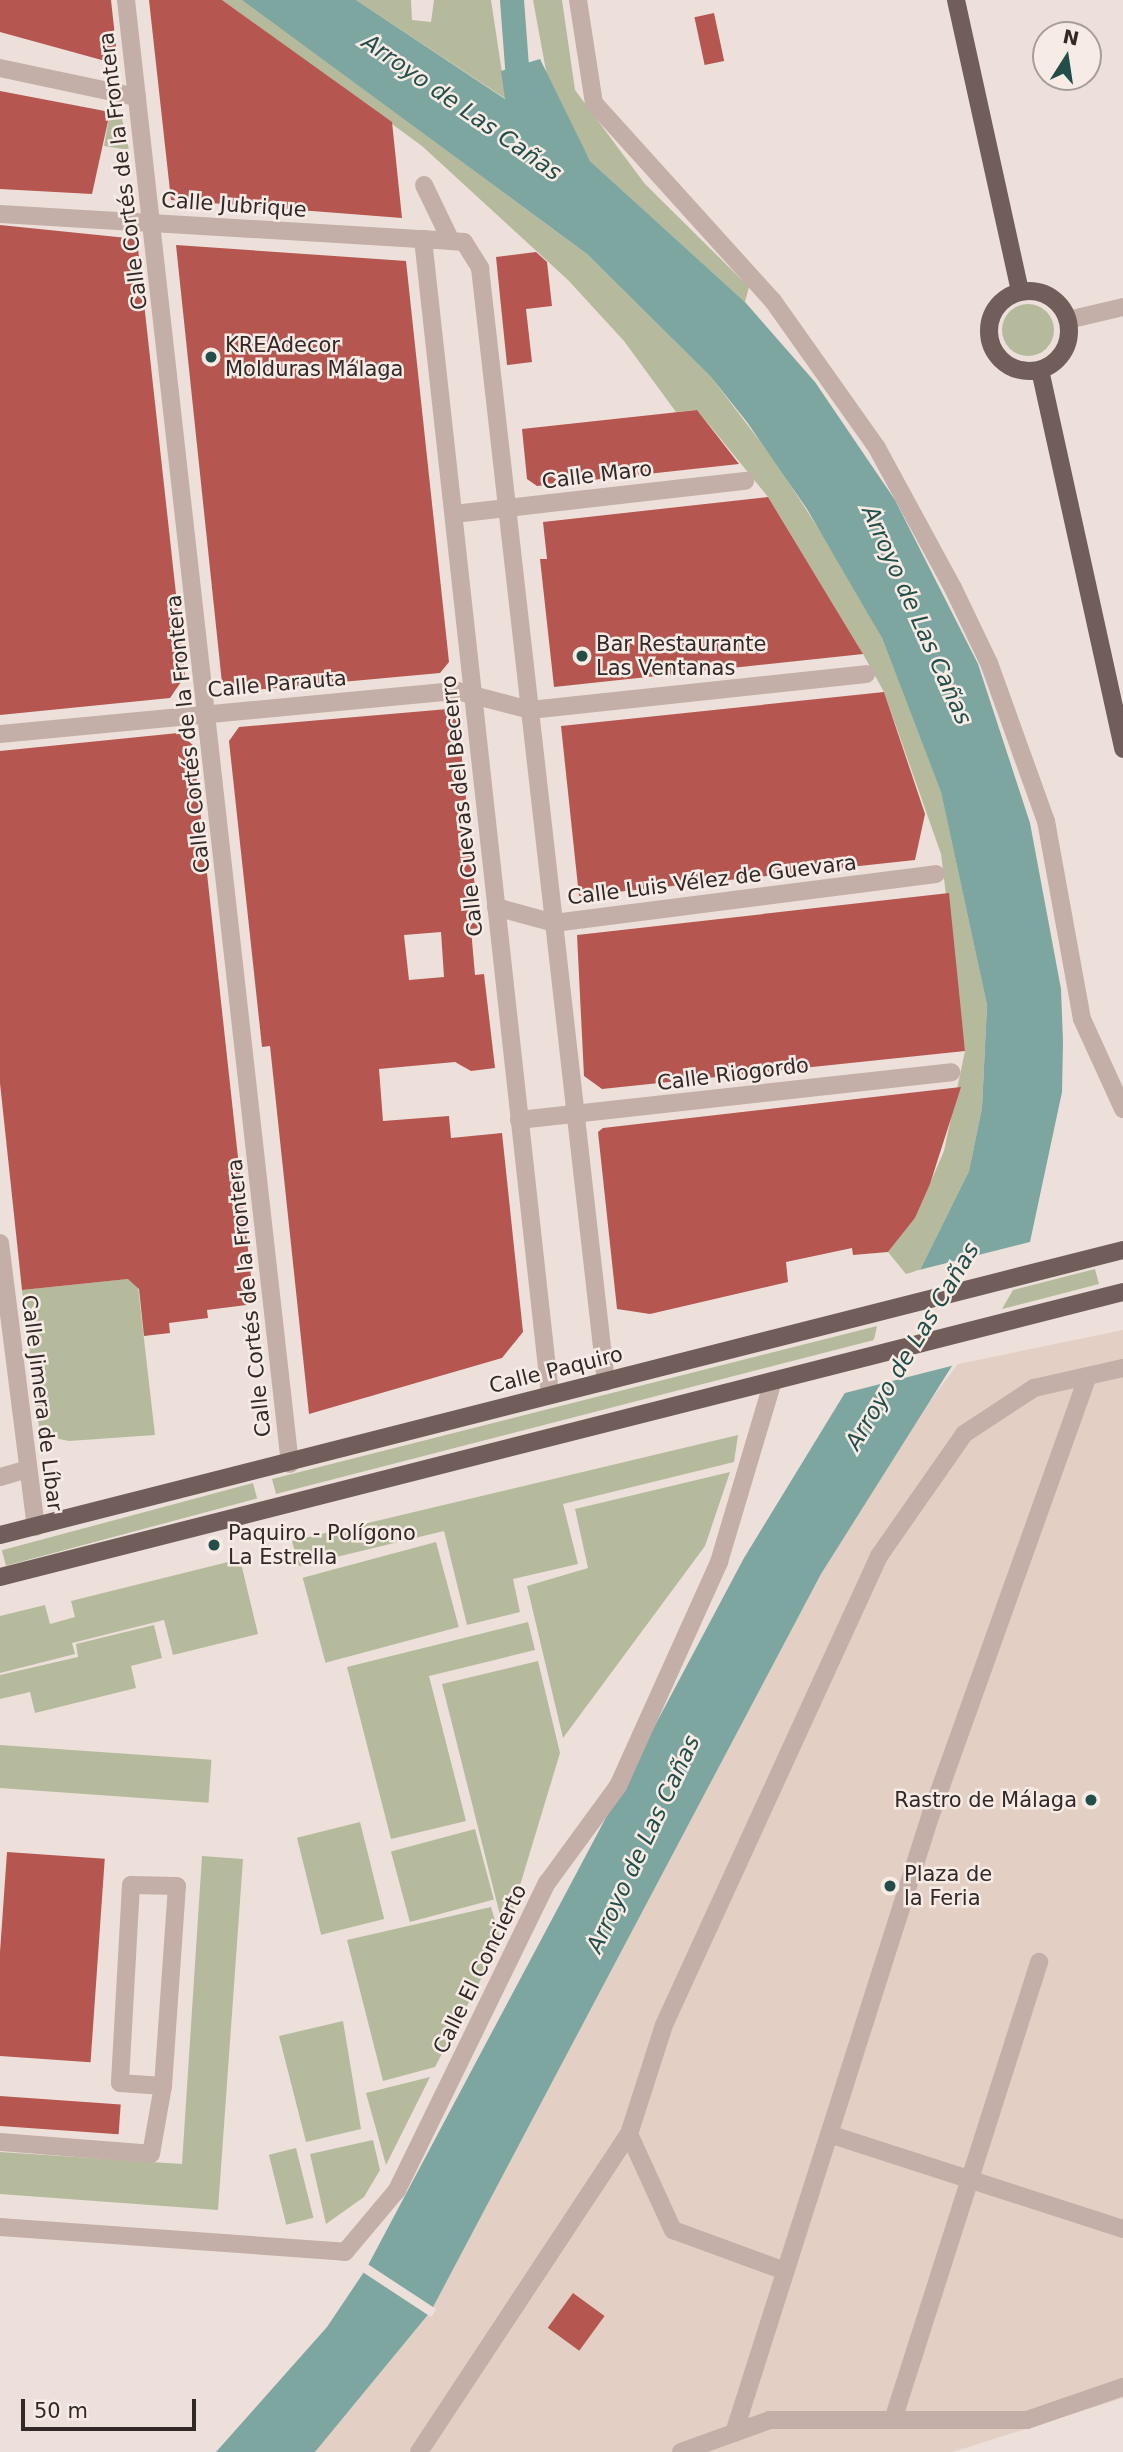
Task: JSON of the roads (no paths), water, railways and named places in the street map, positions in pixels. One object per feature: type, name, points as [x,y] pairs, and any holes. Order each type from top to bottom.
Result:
[{"type":"main road","points":[[956,0],[1020,292]]},
{"type":"main road","points":[[1020,292],[1048,295],[1068,320],[1067,345],[1041,370],[1007,366],[989,341],[992,314],[1020,292]]},
{"type":"main road","points":[[1041,370],[1117,696],[1123,749]]},
{"type":"main road","name":"Calle Paquiro","points":[[0,1535],[289,1464],[1123,1250]]},
{"type":"main road","points":[[0,1577],[773,1381],[991,1330],[1123,1292]]},
{"type":"street","name":"Calle Cortés de la Frontera","points":[[126,0],[209,713],[289,1464]]},
{"type":"street","points":[[578,0],[594,103],[773,301],[877,448],[953,588],[989,663],[1046,821],[1082,1019],[1123,1109]]},
{"type":"street","points":[[0,68],[137,97]]},
{"type":"street","points":[[424,185],[452,241]]},
{"type":"street","name":"Calle Jubrique","points":[[0,214],[423,239]]},
{"type":"street","points":[[423,239],[464,242],[480,268],[606,1381]]},
{"type":"street","name":"Calle Cuevas del Becerro","points":[[423,239],[550,1395]]},
{"type":"street","points":[[1068,320],[1123,307]]},
{"type":"street","name":"Calle Maro","points":[[454,514],[745,481]]},
{"type":"street","points":[[530,710],[866,674]]},
{"type":"street","name":"Calle Parauta","points":[[0,734],[457,691],[530,710]]},
{"type":"street","name":"Calle Luis Vélez de Guevara","points":[[496,907],[554,923],[936,874]]},
{"type":"street","name":"Calle Riogordo","points":[[519,1120],[575,1116],[951,1072]]},
{"type":"street","name":"Calle Jimera de Líbar","points":[[0,1243],[25,1470],[36,1527]]},
{"type":"street","points":[[419,2452],[629,2134],[664,2025],[879,1556],[964,1434],[1034,1388],[1123,1368]]},
{"type":"street","points":[[734,2432],[931,1814],[1088,1376]]},
{"type":"street","name":"Calle El Concierto","points":[[0,2227],[345,2252],[397,2190],[547,1883],[618,1786],[719,1562],[773,1381]]},
{"type":"street","points":[[0,1477],[25,1470]]},
{"type":"street","points":[[0,2142],[152,2154],[163,2086],[177,1886],[131,1885],[120,2083],[163,2086]]},
{"type":"street","points":[[893,2420],[1039,1962]]},
{"type":"street","points":[[629,2134],[673,2230],[785,2271]]},
{"type":"street","points":[[829,2134],[1123,2229]]},
{"type":"street","points":[[681,2452],[770,2420],[1027,2420],[1123,2386]]},
{"type":"water","name":"Arroyo de Las Cañas","points":[[242,0],[356,0],[505,99],[501,71],[540,59],[590,161],[745,302],[815,382],[895,500],[978,664],[1030,823],[1061,989],[1063,1042],[1062,1092],[1030,1242],[821,1574],[431,2311],[315,2452],[216,2452],[327,2327],[366,2269],[744,1558],[920,1270],[969,1171],[982,1108],[987,1005],[941,792],[882,638],[807,509],[747,422],[711,377],[587,254]]},
{"type":"waterway","points":[[512,0],[517,66],[528,98]]},
{"type":"place","name":"KREAdecor Molduras Málaga","points":[[211,357]]},
{"type":"place","name":"Bar Restaurante Las Ventanas","points":[[582,656]]},
{"type":"place","name":"Paquiro - Polígono La Estrella","points":[[214,1545]]},
{"type":"place","name":"Rastro de Málaga","points":[[1091,1800]]},
{"type":"place","name":"Plaza de la Feria","points":[[890,1886]]}]
